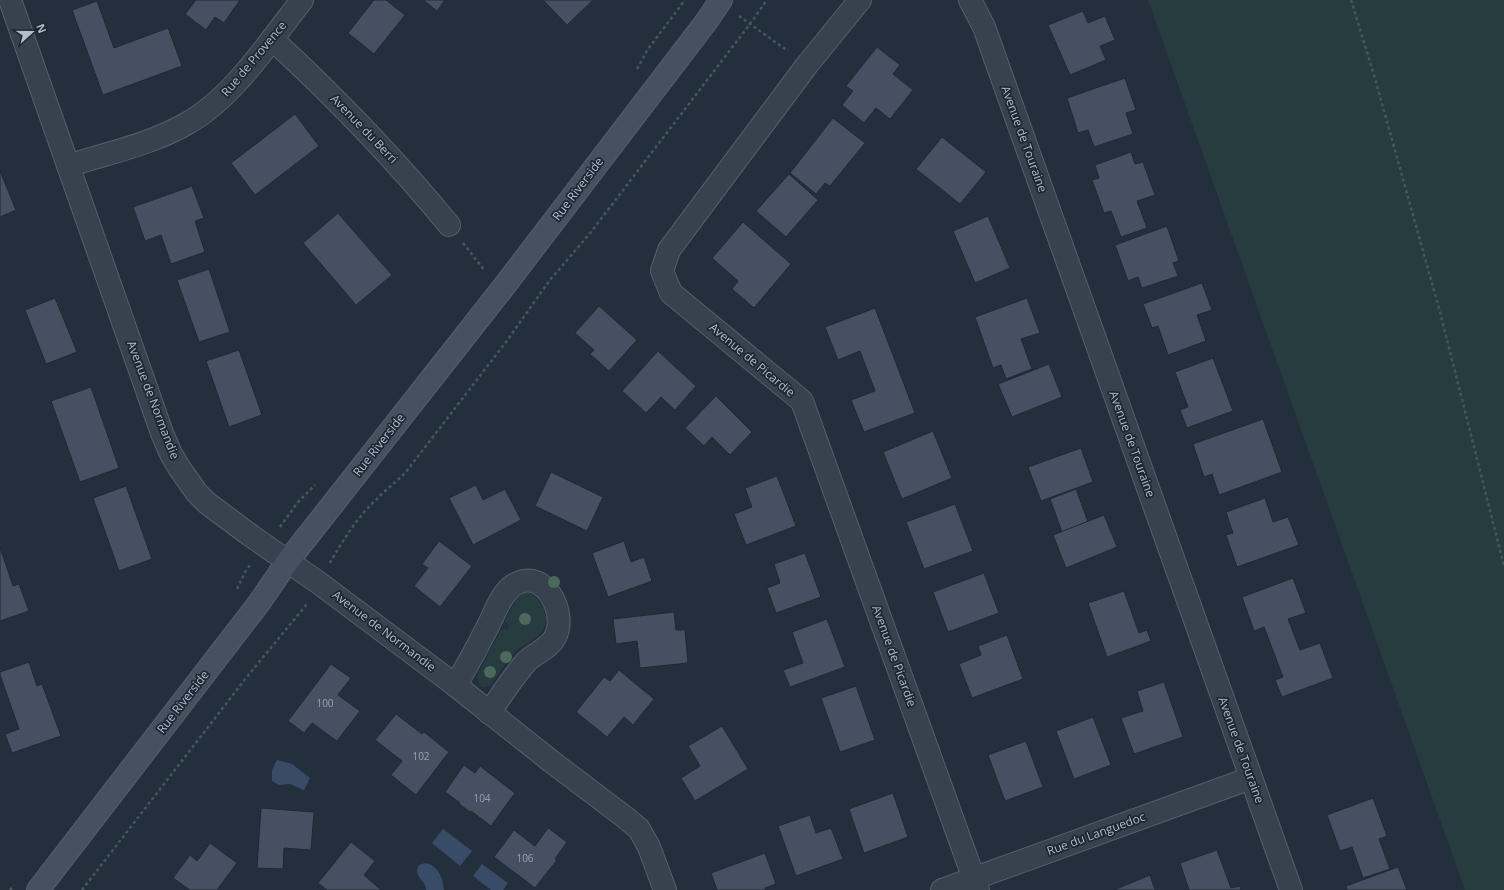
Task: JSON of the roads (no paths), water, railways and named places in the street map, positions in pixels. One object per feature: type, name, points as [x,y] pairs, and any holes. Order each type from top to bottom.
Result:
[{"type":"street","name":"Avenue de Normandie","points":[[10,0],[162,434],[171,454],[188,481],[207,502],[319,583],[455,685],[489,713],[613,807],[639,829],[649,847],[664,890]]},
{"type":"street","name":"Rue de Provence","points":[[68,166],[145,142],[187,124],[205,112],[228,91],[272,39],[302,0]]},
{"type":"street","name":"Avenue de Picardie","points":[[860,0],[807,65],[669,250],[662,271],[671,293],[802,401],[976,884]]},
{"type":"street","name":"Avenue de Touraine","points":[[970,0],[984,27],[1291,890]]},
{"type":"street","name":"Rue Riverside","points":[[38,890],[259,603],[288,561],[502,289],[706,22],[728,7]]},
{"type":"street","name":"Avenue du Berri","points":[[272,39],[367,131],[407,175],[449,225]]},
{"type":"street","points":[[455,685],[468,665],[506,592],[520,582],[527,580],[536,582],[543,586],[550,592],[557,610],[558,623],[556,635],[551,643],[527,661],[489,713]]},
{"type":"street","name":"Rue du Languedoc","points":[[942,890],[976,884],[1250,778]]},
{"type":"water","points":[[277,760],[292,764],[310,778],[304,790],[290,784],[279,785],[272,781],[272,770]]},
{"type":"water","points":[[443,829],[472,851],[460,866],[432,843]]},
{"type":"water","points":[[425,863],[433,866],[439,873],[444,890],[426,890],[424,883],[417,872],[419,865]]},
{"type":"water","points":[[482,864],[508,883],[503,890],[491,890],[473,876]]}]
